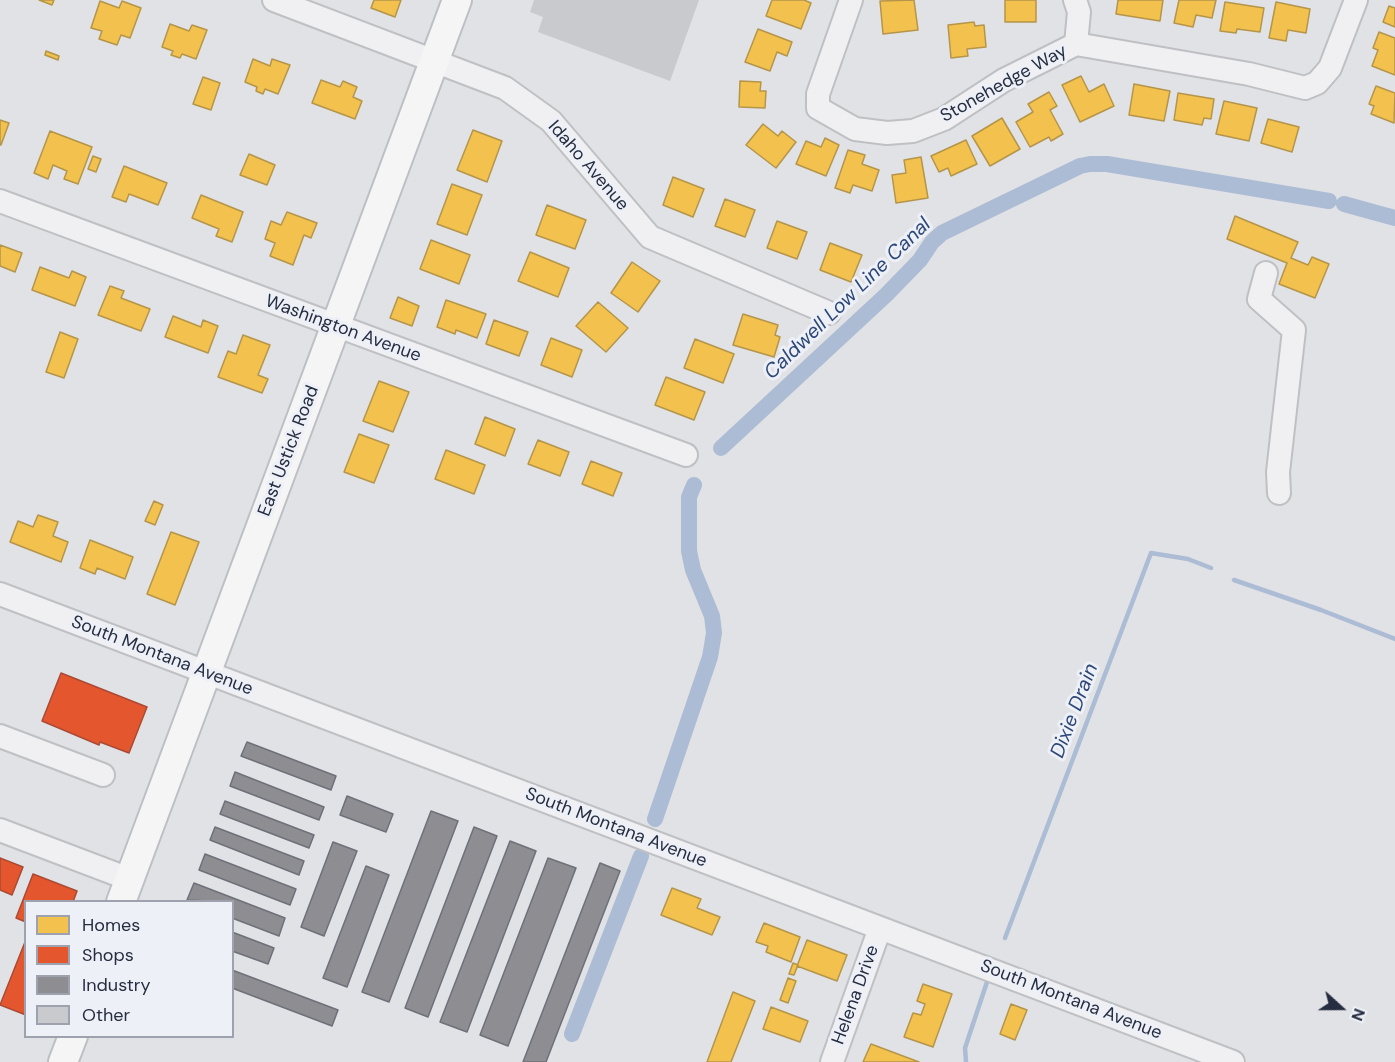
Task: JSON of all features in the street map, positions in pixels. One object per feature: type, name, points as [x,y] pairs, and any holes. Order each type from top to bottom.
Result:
[{"type":"main road","name":"East Ustick Road","points":[[125,890],[457,0]]},
{"type":"main road","points":[[63,1062],[72,1038]]},
{"type":"street","name":"Idaho Avenue","points":[[274,0],[505,88],[551,121],[650,237],[829,313]]},
{"type":"street","name":"Stonehedge Way","points":[[851,0],[818,94],[818,108],[855,129],[887,133],[913,131],[944,119],[1004,80],[1076,44],[1249,74],[1305,88],[1317,82],[1330,68],[1356,0]]},
{"type":"street","points":[[1075,0],[1079,12],[1076,44]]},
{"type":"street","name":"Washington Avenue","points":[[0,201],[686,455]]},
{"type":"street","points":[[1266,273],[1259,299],[1294,330],[1278,472],[1279,493]]},
{"type":"street","name":"South Montana Avenue","points":[[0,594],[1233,1062]]},
{"type":"street","points":[[0,736],[103,775]]},
{"type":"street","points":[[0,830],[125,890]]},
{"type":"street","name":"Helena Drive","points":[[832,1062],[880,928]]},
{"type":"building: Homes","points":[[39,0],[54,0],[52,5]]},
{"type":"building: Homes","points":[[374,0],[401,0],[395,17],[371,8]]},
{"type":"building: Homes","points":[[772,0],[804,0],[811,3],[801,29],[766,16]]},
{"type":"building: Homes","points":[[914,0],[918,30],[883,34],[880,1]]},
{"type":"building: Homes","points":[[1005,0],[1036,0],[1036,22],[1005,22]]},
{"type":"building: Homes","points":[[1118,0],[1163,0],[1160,21],[1116,14]]},
{"type":"building: Homes","points":[[1179,0],[1216,0],[1212,18],[1196,15],[1193,27],[1174,23]]},
{"type":"building: Homes","points":[[100,1],[119,8],[122,1],[141,8],[130,38],[121,35],[117,45],[99,39],[102,31],[91,28]]},
{"type":"building: Homes","points":[[1225,2],[1264,8],[1260,32],[1237,29],[1236,33],[1220,31]]},
{"type":"building: Homes","points":[[1276,2],[1310,9],[1306,33],[1288,30],[1286,41],[1269,38]]},
{"type":"building: Homes","points":[[1389,6],[1395,8],[1395,27],[1383,22]]},
{"type":"building: Homes","points":[[974,22],[975,26],[984,25],[986,47],[967,49],[968,56],[951,58],[948,25]]},
{"type":"building: Homes","points":[[170,24],[189,31],[192,25],[207,30],[196,59],[182,54],[180,58],[171,55],[173,51],[162,47]]},
{"type":"building: Homes","points":[[758,29],[792,42],[787,56],[777,52],[770,71],[745,62]]},
{"type":"building: Homes","points":[[1379,32],[1395,38],[1395,75],[1372,66],[1378,50],[1373,48]]},
{"type":"building: Homes","points":[[46,51],[59,56],[58,60],[45,55]]},
{"type":"building: Homes","points":[[253,59],[270,66],[272,59],[290,65],[278,94],[265,89],[263,94],[256,91],[257,87],[245,82]]},
{"type":"building: Homes","points":[[1081,76],[1089,92],[1104,84],[1114,106],[1080,122],[1062,85]]},
{"type":"building: Homes","points":[[203,77],[220,83],[211,110],[193,104]]},
{"type":"building: Homes","points":[[321,80],[340,87],[343,81],[357,87],[353,97],[362,101],[355,119],[312,103]]},
{"type":"building: Homes","points":[[740,81],[761,82],[760,91],[766,91],[765,108],[739,107]]},
{"type":"building: Homes","points":[[1134,84],[1170,91],[1164,121],[1129,115]]},
{"type":"building: Homes","points":[[1376,86],[1395,93],[1394,123],[1371,114],[1374,106],[1369,104]]},
{"type":"building: Homes","points":[[1049,92],[1057,106],[1050,110],[1063,134],[1051,141],[1049,137],[1030,147],[1016,122],[1033,112],[1028,104]]},
{"type":"building: Homes","points":[[1178,93],[1214,99],[1211,119],[1204,118],[1202,125],[1174,120]]},
{"type":"building: Homes","points":[[1224,101],[1257,108],[1249,141],[1216,134]]},
{"type":"building: Homes","points":[[1002,118],[1020,149],[990,166],[972,136]]},
{"type":"building: Homes","points":[[1268,119],[1299,127],[1292,152],[1261,143]]},
{"type":"building: Homes","points":[[0,120],[9,123],[1,145],[0,145]]},
{"type":"building: Homes","points":[[763,124],[778,136],[782,131],[796,142],[776,168],[746,145]]},
{"type":"building: Homes","points":[[473,130],[502,141],[487,182],[457,170]]},
{"type":"building: Homes","points":[[50,131],[92,147],[78,184],[64,179],[67,171],[53,165],[48,179],[34,173]]},
{"type":"building: Homes","points":[[825,138],[839,145],[826,176],[796,164],[806,141],[821,147]]},
{"type":"building: Homes","points":[[966,140],[977,164],[951,176],[948,168],[939,172],[931,156]]},
{"type":"building: Homes","points":[[848,150],[865,155],[862,164],[879,170],[872,191],[853,185],[850,193],[835,188]]},
{"type":"building: Homes","points":[[249,154],[275,165],[267,185],[240,175]]},
{"type":"building: Homes","points":[[93,156],[101,159],[96,172],[88,169]]},
{"type":"building: Homes","points":[[921,157],[928,198],[896,203],[892,175],[906,173],[904,160]]},
{"type":"building: Homes","points":[[124,166],[167,183],[158,205],[129,194],[126,202],[112,197]]},
{"type":"building: Homes","points":[[673,177],[704,189],[693,217],[663,205]]},
{"type":"building: Homes","points":[[452,184],[482,195],[467,235],[437,224]]},
{"type":"building: Homes","points":[[201,195],[243,212],[232,242],[216,236],[219,229],[192,218]]},
{"type":"building: Homes","points":[[725,199],[755,210],[745,237],[715,226]]},
{"type":"building: Homes","points":[[547,205],[586,220],[575,249],[536,235]]},
{"type":"building: Homes","points":[[287,212],[317,223],[311,238],[304,235],[293,265],[270,256],[275,243],[265,239],[271,221],[281,225]]},
{"type":"building: Homes","points":[[1235,216],[1298,242],[1291,258],[1308,265],[1312,257],[1329,264],[1315,298],[1279,284],[1287,263],[1227,239]]},
{"type":"building: Homes","points":[[777,221],[807,232],[797,259],[767,248]]},
{"type":"building: Homes","points":[[431,240],[470,255],[459,284],[420,269]]},
{"type":"building: Homes","points":[[830,243],[862,255],[851,282],[820,270]]},
{"type":"building: Homes","points":[[0,245],[22,253],[15,272],[0,266]]},
{"type":"building: Homes","points":[[530,252],[569,268],[558,297],[518,281]]},
{"type":"building: Homes","points":[[632,262],[660,281],[638,312],[611,293]]},
{"type":"building: Homes","points":[[40,267],[69,278],[72,271],[86,277],[75,306],[32,290]]},
{"type":"building: Homes","points":[[110,286],[124,291],[121,298],[150,309],[141,331],[98,315]]},
{"type":"building: Homes","points":[[398,297],[419,306],[412,326],[390,318]]},
{"type":"building: Homes","points":[[446,300],[486,314],[477,338],[456,330],[455,334],[437,327]]},
{"type":"building: Homes","points":[[598,302],[628,328],[606,352],[576,326]]},
{"type":"building: Homes","points":[[743,314],[778,325],[775,335],[780,337],[774,357],[733,345]]},
{"type":"building: Homes","points":[[173,316],[201,327],[203,320],[218,326],[208,353],[165,337]]},
{"type":"building: Homes","points":[[494,320],[528,332],[519,356],[486,344]]},
{"type":"building: Homes","points":[[60,332],[78,339],[64,378],[46,372]]},
{"type":"building: Homes","points":[[243,335],[270,345],[258,375],[268,379],[262,393],[218,377],[228,351],[236,354]]},
{"type":"building: Homes","points":[[551,338],[582,350],[572,377],[541,365]]},
{"type":"building: Homes","points":[[695,339],[734,354],[723,383],[684,368]]},
{"type":"building: Homes","points":[[666,377],[705,392],[694,420],[655,405]]},
{"type":"building: Homes","points":[[379,381],[409,392],[393,432],[363,421]]},
{"type":"building: Homes","points":[[485,417],[515,429],[505,456],[475,444]]},
{"type":"building: Homes","points":[[359,434],[389,445],[374,483],[344,472]]},
{"type":"building: Homes","points":[[538,440],[569,452],[560,476],[528,464]]},
{"type":"building: Homes","points":[[446,450],[485,465],[474,494],[435,479]]},
{"type":"building: Homes","points":[[591,461],[622,473],[613,496],[582,484]]},
{"type":"building: Homes","points":[[154,501],[163,505],[155,525],[145,521]]},
{"type":"building: Homes","points":[[38,515],[58,522],[53,536],[68,542],[61,562],[10,542],[18,521],[33,527]]},
{"type":"building: Homes","points":[[171,532],[199,542],[175,605],[147,594]]},
{"type":"building: Homes","points":[[90,540],[133,557],[125,579],[97,568],[95,574],[80,568]]},
{"type":"building: Homes","points":[[672,888],[701,899],[697,908],[720,917],[712,935],[661,915]]},
{"type":"building: Homes","points":[[764,923],[800,937],[791,962],[766,952],[768,946],[756,942]]},
{"type":"building: Homes","points":[[807,940],[847,955],[837,981],[797,966]]},
{"type":"building: Homes","points":[[793,963],[798,965],[794,975],[789,974]]},
{"type":"building: Homes","points":[[788,978],[796,981],[788,1003],[780,1000]]},
{"type":"building: Homes","points":[[923,984],[952,994],[933,1047],[904,1037],[913,1013],[921,1015],[925,1004],[917,1001]]},
{"type":"building: Homes","points":[[733,992],[755,1001],[731,1062],[707,1062]]},
{"type":"building: Homes","points":[[1011,1004],[1027,1010],[1015,1040],[1000,1034]]},
{"type":"building: Homes","points":[[771,1007],[808,1021],[800,1042],[763,1029]]},
{"type":"building: Homes","points":[[871,1044],[919,1062],[863,1062]]},
{"type":"building: Shops","points":[[61,673],[147,707],[129,753],[100,742],[99,745],[42,721]]},
{"type":"building: Shops","points":[[0,858],[23,867],[12,895],[0,890]]},
{"type":"building: Shops","points":[[33,874],[77,891],[74,900],[24,900],[24,921],[16,918]]},
{"type":"building: Shops","points":[[24,945],[24,1014],[0,1005]]},
{"type":"building: Industry","points":[[247,742],[336,776],[331,790],[241,756]]},
{"type":"building: Industry","points":[[235,772],[324,807],[319,820],[230,786]]},
{"type":"building: Industry","points":[[347,796],[393,814],[386,832],[340,815]]},
{"type":"building: Industry","points":[[225,801],[314,835],[309,848],[220,814]]},
{"type":"building: Industry","points":[[431,811],[458,821],[389,1002],[362,992]]},
{"type":"building: Industry","points":[[215,827],[304,861],[299,875],[210,840]]},
{"type":"building: Industry","points":[[474,827],[497,836],[428,1017],[405,1008]]},
{"type":"building: Industry","points":[[510,841],[536,851],[467,1032],[440,1022]]},
{"type":"building: Industry","points":[[333,842],[357,851],[324,936],[301,927]]},
{"type":"building: Industry","points":[[205,854],[296,889],[290,905],[199,870]]},
{"type":"building: Industry","points":[[548,858],[576,868],[508,1046],[480,1035]]},
{"type":"building: Industry","points":[[600,863],[620,871],[546,1062],[523,1062]]},
{"type":"building: Industry","points":[[366,866],[389,875],[347,987],[323,978]]},
{"type":"building: Industry","points":[[194,883],[285,918],[279,936],[234,919],[234,900],[187,900]]},
{"type":"building: Industry","points":[[234,933],[274,948],[268,964],[234,952]]},
{"type":"building: Industry","points":[[234,971],[338,1010],[332,1026],[234,989]]},
{"type":"building: Other","points":[[534,0],[699,0],[670,81],[538,32],[543,17],[530,12]]},
{"type":"waterway","name":"Caldwell Low Line Canal","points":[[721,448],[886,295],[942,233],[1080,166],[1107,164],[1329,201]]},
{"type":"waterway","name":"Caldwell Low Line Canal","points":[[1344,204],[1395,218]]},
{"type":"waterway","name":"Caldwell Low Line Canal","points":[[655,819],[710,657],[714,633],[712,616],[693,570],[689,551],[689,497],[694,485]]},
{"type":"waterway","name":"Dixie Drain","points":[[1005,938],[1151,553],[1188,559],[1211,568]]},
{"type":"waterway","name":"Dixie Drain","points":[[1234,580],[1395,639]]},
{"type":"waterway","name":"Caldwell Low Line Canal","points":[[572,1034],[641,856]]},
{"type":"waterway","name":"Dixie Drain","points":[[966,1062],[965,1048],[987,982]]}]
